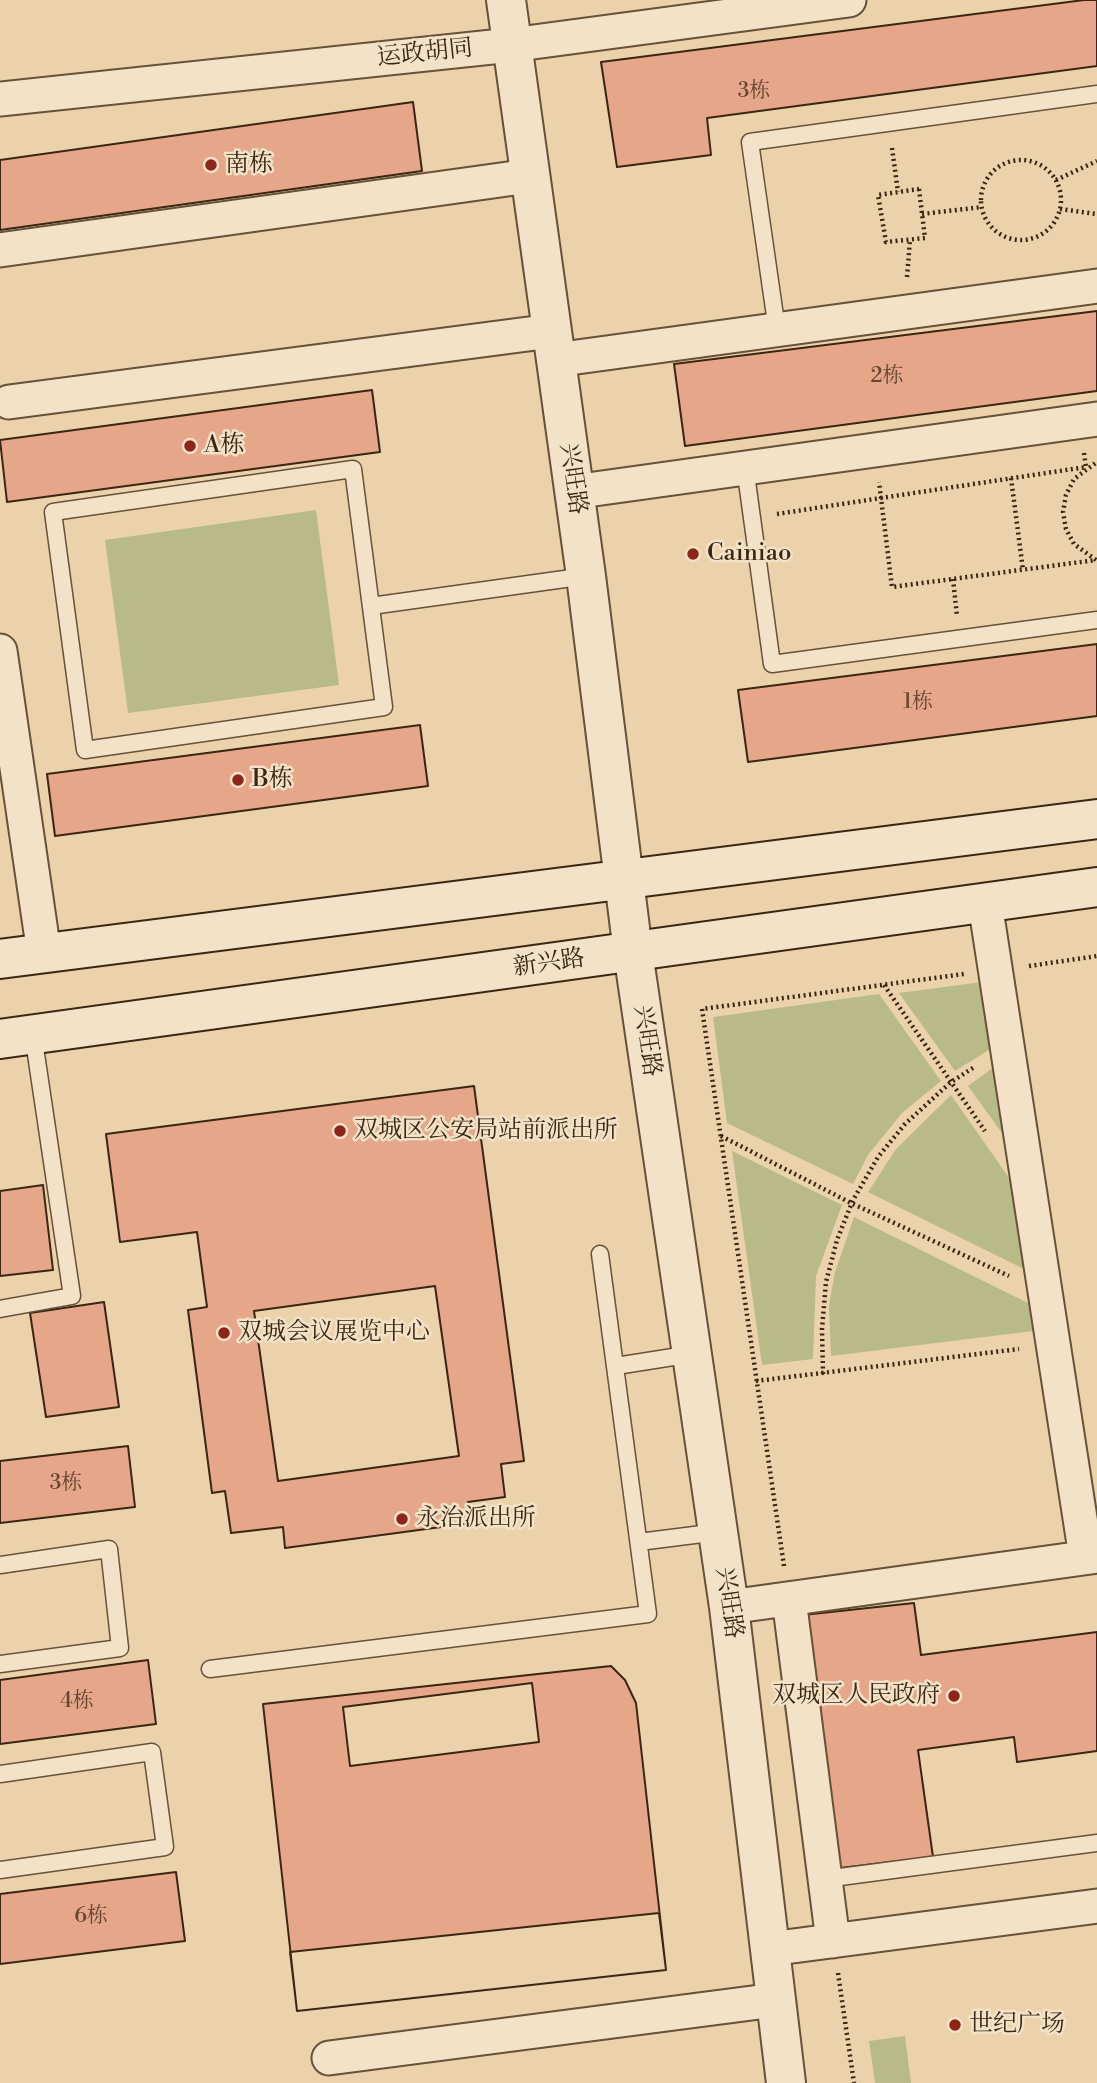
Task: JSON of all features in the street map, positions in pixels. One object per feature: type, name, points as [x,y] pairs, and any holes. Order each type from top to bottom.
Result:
[{"type":"main road","name":"兴旺路","points":[[506,0],[586,576],[633,952],[729,1608],[786,2083]]},
{"type":"main road","points":[[0,959],[1097,819]]},
{"type":"main road","name":"新兴路","points":[[16,1036],[1097,887]]},
{"type":"street","name":"运政胡同","points":[[0,99],[511,45],[683,11],[849,0]]},
{"type":"street","points":[[0,250],[529,176]]},
{"type":"street","points":[[9,402],[553,346],[777,330],[1097,286]]},
{"type":"street","points":[[573,492],[1097,419]]},
{"type":"street","points":[[0,651],[8,760],[44,953]]},
{"type":"street","points":[[729,1608],[1091,1557],[1053,1344],[985,903]]},
{"type":"street","points":[[789,1600],[833,1941]]},
{"type":"street","points":[[770,1949],[1097,1906]]},
{"type":"street","points":[[329,2057],[775,2000]]},
{"type":"lane","points":[[777,330],[750,142],[1097,94]]},
{"type":"lane","points":[[745,467],[772,664],[1097,621]]},
{"type":"lane","points":[[353,469],[371,606],[384,707],[85,750],[52,512],[353,469]]},
{"type":"lane","points":[[371,606],[586,576]]},
{"type":"lane","points":[[0,1308],[72,1296],[16,1036]]},
{"type":"lane","points":[[210,1669],[648,1614],[600,1254]]},
{"type":"lane","points":[[615,1366],[692,1354]]},
{"type":"lane","points":[[639,1542],[718,1532]]},
{"type":"lane","points":[[0,1565],[109,1549],[120,1648],[0,1664]]},
{"type":"lane","points":[[0,1774],[152,1752],[165,1847],[0,1870]]},
{"type":"lane","points":[[825,1879],[1097,1843]]},
{"type":"path","points":[[888,123],[898,192]]},
{"type":"path","points":[[1011,161],[1037,163],[1056,180],[1060,192],[1059,209],[1049,228],[1039,236],[1013,239],[1000,234],[990,225],[982,207],[983,187],[989,175],[1011,161]]},
{"type":"path","points":[[1056,180],[1097,161]]},
{"type":"path","points":[[919,189],[925,239],[887,242],[878,195],[898,192],[919,189]]},
{"type":"path","points":[[922,214],[982,207]]},
{"type":"path","points":[[1059,209],[1097,214]]},
{"type":"path","points":[[752,518],[1086,467],[1097,462]]},
{"type":"path","points":[[1086,467],[1074,478],[1066,495],[1063,512],[1066,528],[1074,544],[1096,560]]},
{"type":"path","points":[[1011,478],[1023,570]]},
{"type":"path","points":[[881,498],[892,587],[1096,560]]},
{"type":"path","points":[[953,579],[960,639]]},
{"type":"path","points":[[789,1600],[702,1009],[1097,956]]},
{"type":"path","points":[[884,985],[990,1138]]},
{"type":"path","points":[[823,1374],[822,1329],[826,1282],[837,1240],[851,1203],[878,1157],[905,1124],[951,1082],[1007,1047]]},
{"type":"path","points":[[720,1136],[851,1203],[1045,1292]]},
{"type":"path","points":[[756,1381],[1053,1344]]},
{"type":"path","points":[[833,1941],[854,2083]]},
{"type":"green space","points":[[316,510],[339,685],[128,713],[105,540]]},
{"type":"green space","points":[[982,982],[992,1048],[955,1071],[899,993]]},
{"type":"green space","points":[[879,994],[941,1081],[902,1113],[868,1155],[853,1184],[727,1123],[713,1017]]},
{"type":"green space","points":[[994,1067],[1005,1137],[968,1086]]},
{"type":"green space","points":[[951,1095],[1012,1182],[1024,1269],[868,1192],[896,1149]]},
{"type":"green space","points":[[732,1151],[842,1205],[816,1276],[813,1359],[762,1365]]},
{"type":"green space","points":[[854,1217],[1028,1303],[1033,1331],[831,1356],[829,1305],[835,1272]]},
{"type":"green space","points":[[905,2036],[911,2083],[875,2083],[869,2041]]},
{"type":"building","points":[[1097,0],[1097,66],[707,118],[711,155],[617,167],[601,62]]},
{"type":"building","name":"南栋","points":[[413,102],[422,171],[0,230],[0,160]]},
{"type":"building","points":[[1097,311],[1097,391],[685,446],[674,364]]},
{"type":"building","name":"A栋","points":[[372,390],[380,452],[7,502],[0,440]]},
{"type":"building","points":[[1097,644],[1097,716],[748,762],[738,690]]},
{"type":"building","name":"B栋","points":[[420,725],[428,786],[55,836],[47,774]]},
{"type":"building","name":"双城会议展览中心","points":[[474,1086],[524,1461],[501,1464],[505,1497],[468,1502],[471,1523],[285,1548],[283,1527],[231,1533],[225,1491],[212,1493],[188,1310],[207,1307],[197,1232],[120,1242],[106,1134]],"holes":[[[435,1286],[459,1456],[278,1481],[254,1311]]]},
{"type":"building","points":[[43,1185],[53,1270],[0,1276],[0,1191]]},
{"type":"building","points":[[104,1302],[119,1407],[46,1417],[30,1313]]},
{"type":"building","points":[[128,1446],[135,1507],[0,1523],[0,1461]]},
{"type":"building","name":"双城区人民政府","points":[[914,1603],[921,1655],[1097,1632],[1097,1751],[1017,1762],[1014,1737],[918,1750],[933,1857],[832,1869],[803,1615]]},
{"type":"building","points":[[148,1660],[156,1724],[0,1744],[0,1680]]},
{"type":"building","points":[[611,1666],[625,1680],[636,1703],[666,1970],[297,2011],[263,1704]]},
{"type":"building","points":[[532,1683],[539,1742],[350,1766],[343,1707]]},
{"type":"building","points":[[176,1872],[185,1941],[0,1964],[0,1894]]},
{"type":"building","points":[[659,1913],[666,1970],[297,2011],[290,1952]]},
{"type":"place","name":"南栋","points":[[211,165]]},
{"type":"place","name":"A栋","points":[[190,446]]},
{"type":"place","name":"Cainiao","points":[[693,554]]},
{"type":"place","name":"B栋","points":[[238,780]]},
{"type":"place","name":"双城区公安局站前派出所","points":[[340,1131]]},
{"type":"place","name":"双城会议展览中心","points":[[224,1333]]},
{"type":"place","name":"永治派出所","points":[[402,1519]]},
{"type":"place","name":"双城区人民政府","points":[[954,1696]]},
{"type":"place","name":"世纪广场","points":[[955,2025]]}]
